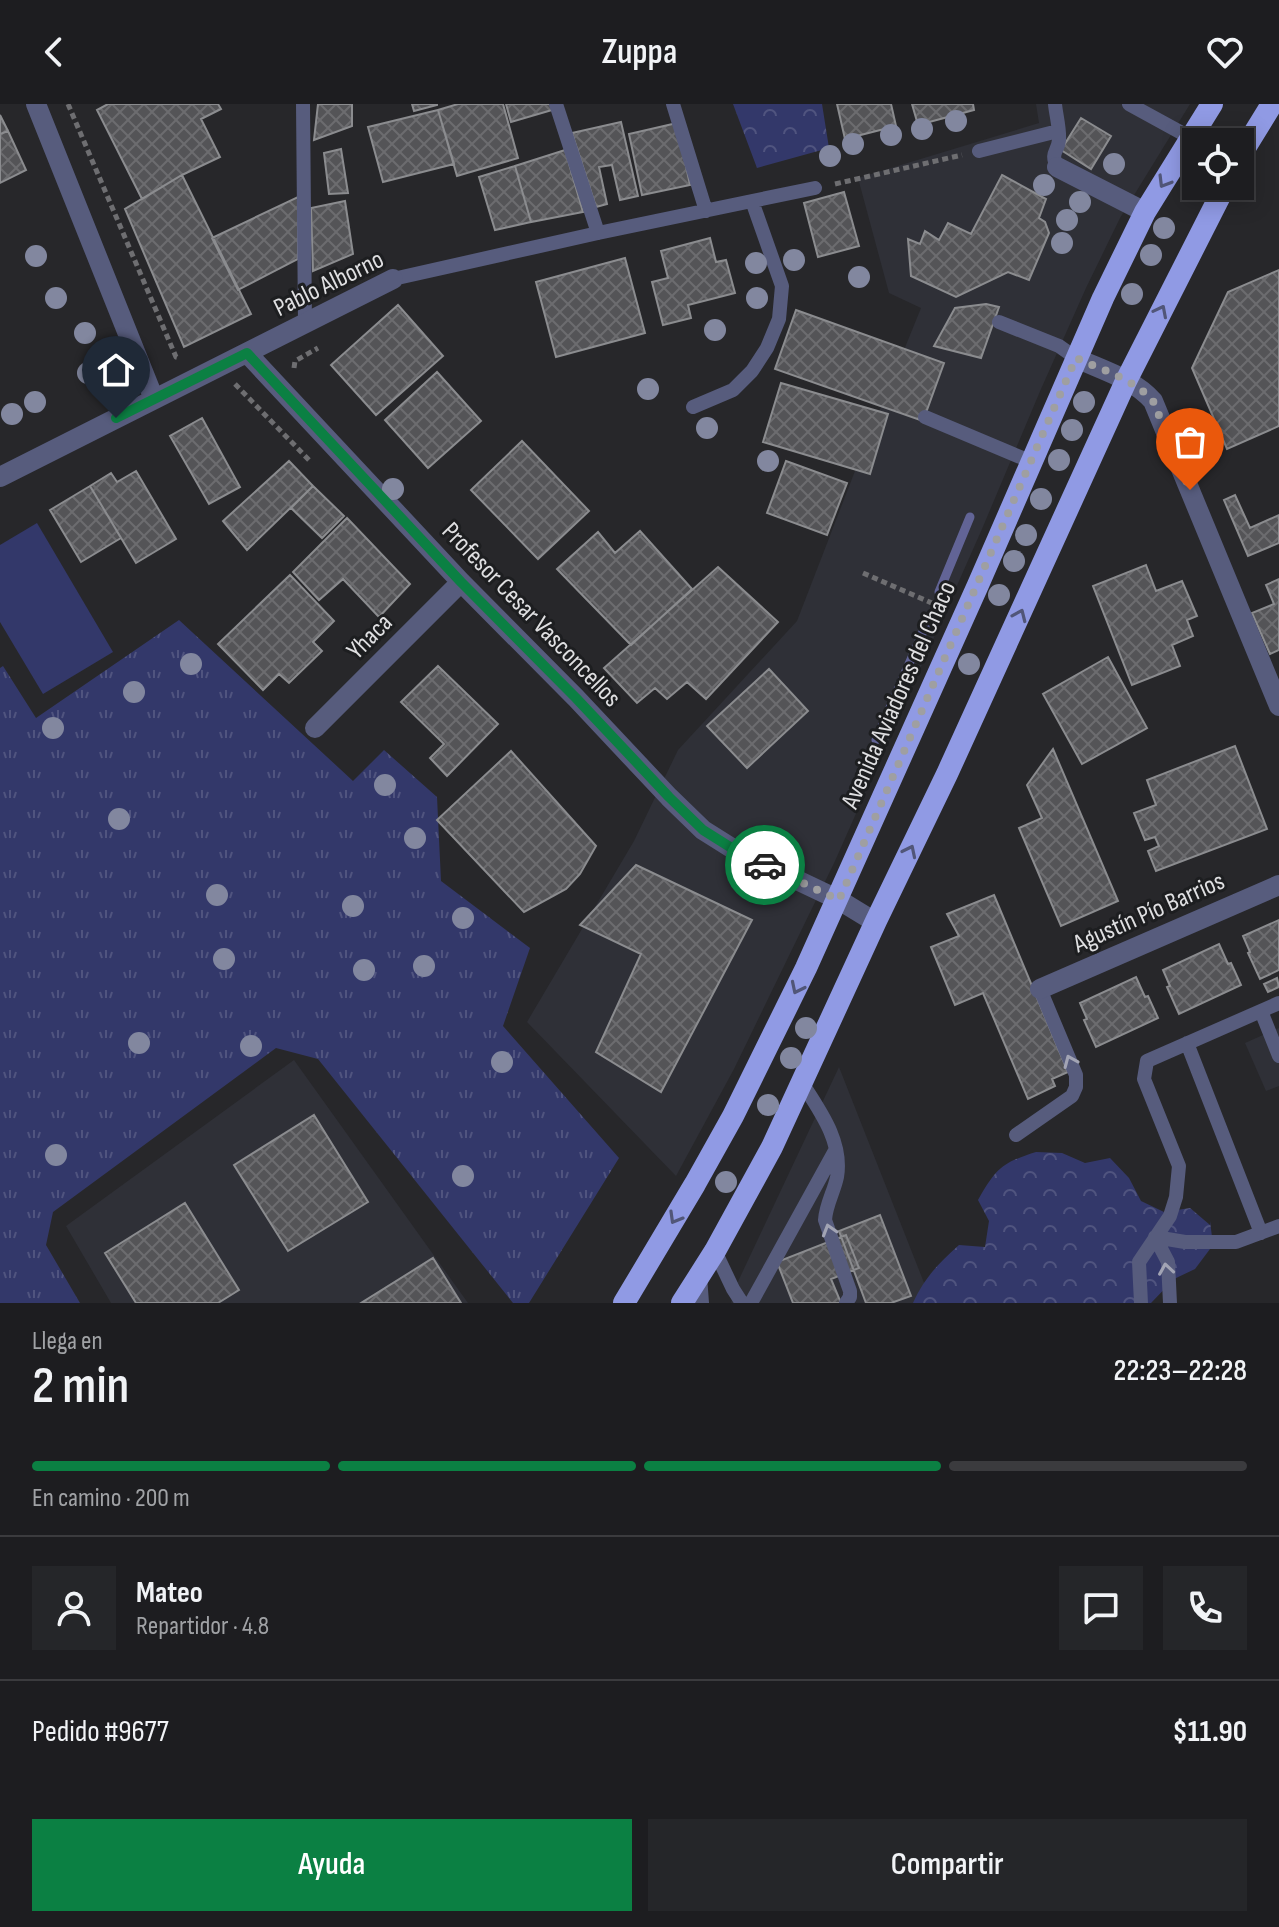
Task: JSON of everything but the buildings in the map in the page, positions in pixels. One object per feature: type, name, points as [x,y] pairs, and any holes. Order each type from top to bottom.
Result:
[{"type":"highway","name":"Avenida Aviadores del Chaco","points":[[1197,128],[1212,104]]},
{"type":"highway","points":[[1247,128],[1253,104]]},
{"type":"highway","points":[[1254,133],[1272,104]]},
{"type":"highway","name":"Avenida Aviadores del Chaco","points":[[624,1303],[733,1116],[772,1041],[839,900],[1103,298],[1145,212],[1182,152]]},
{"type":"highway","points":[[682,1303],[715,1251],[772,1147],[1126,381],[1218,200]]},
{"type":"street","points":[[36,104],[154,399]]},
{"type":"street","points":[[1057,167],[1145,212]]},
{"type":"street","name":"Pablo Alborno","points":[[0,477],[393,279]]},
{"type":"street","name":"Profesor Cesar Vasconcellos","points":[[247,353],[461,582],[703,830],[738,852],[839,900],[875,922]]},
{"type":"street","points":[[1076,358],[1146,393],[1157,409],[1279,706]]},
{"type":"street","name":"Yhaca","points":[[315,728],[461,582]]},
{"type":"street","name":"Agustín Pío Barrios","points":[[1040,989],[1279,885]]},
{"type":"lane","points":[[303,104],[305,324]]},
{"type":"lane","points":[[556,104],[598,233]]},
{"type":"lane","points":[[673,104],[706,211]]},
{"type":"lane","points":[[1055,104],[1059,140],[1054,152],[1057,167]]},
{"type":"lane","points":[[1129,104],[1182,133]]},
{"type":"lane","points":[[979,151],[1058,131]]},
{"type":"lane","name":"Pablo Alborno","points":[[393,279],[815,188]]},
{"type":"lane","points":[[693,407],[733,390],[752,371],[767,348],[779,319],[782,286],[752,201]]},
{"type":"lane","points":[[999,322],[1056,345],[1076,358]]},
{"type":"lane","points":[[925,417],[1032,462]]},
{"type":"lane","points":[[1016,1135],[1072,1096],[1076,1087],[1076,1075],[1040,989]]},
{"type":"lane","points":[[1141,1303],[1139,1262],[1170,1216],[1176,1197],[1179,1166],[1144,1079],[1147,1061],[1279,1003]]},
{"type":"lane","points":[[1261,1011],[1279,1056]]},
{"type":"lane","points":[[1187,1043],[1261,1233]]},
{"type":"lane","points":[[802,1083],[823,1114],[837,1148],[837,1176],[825,1220],[850,1291],[846,1303]]},
{"type":"lane","points":[[751,1303],[837,1148]]},
{"type":"lane","points":[[1155,1237],[1185,1242],[1236,1242],[1279,1226]]},
{"type":"lane","points":[[1155,1237],[1168,1262],[1170,1303]]},
{"type":"lane","points":[[715,1251],[742,1303]]},
{"type":"lane","points":[[700,1275],[702,1303]]},
{"type":"path","points":[[68,104],[176,359]]},
{"type":"path","points":[[815,188],[979,151]]},
{"type":"path","points":[[294,368],[295,361],[322,345]]},
{"type":"path","points":[[863,573],[964,617]]},
{"type":"shaded area","points":[[1036,104],[1190,104],[1120,218],[1086,288],[835,861],[734,1069],[676,1176],[527,1022],[634,841],[678,750],[797,621],[921,308],[889,293],[858,178],[1039,123]]},
{"type":"shaded area","points":[[1279,1028],[1279,1086],[1266,1091],[1245,1043]]},
{"type":"shaded area","points":[[294,1060],[468,1303],[111,1303],[66,1226]]},
{"type":"shaded area","points":[[839,1067],[932,1303],[731,1303],[734,1290]]},
{"type":"green space","points":[[733,104],[822,104],[829,148],[757,168]]},
{"type":"green space","points":[[37,523],[113,652],[43,694],[0,622],[0,545]]},
{"type":"green space","points":[[179,620],[353,781],[384,750],[437,797],[441,881],[530,948],[503,1026],[619,1158],[529,1303],[513,1303],[318,1059],[276,1048],[53,1212],[46,1245],[80,1303],[0,1303],[0,668],[3,666],[36,718]]},
{"type":"green space","points":[[1036,1152],[1062,1153],[1085,1163],[1110,1158],[1129,1178],[1141,1201],[1164,1212],[1190,1208],[1210,1225],[1210,1221],[1213,1245],[1195,1269],[1174,1279],[1151,1303],[913,1303],[933,1271],[959,1245],[985,1247],[989,1221],[978,1200],[1001,1168]]},
{"type":"waterway","points":[[939,592],[970,517]]},
{"type":"waterway","points":[[876,740],[929,618]]},
{"type":"way so far","points":[[765,865],[839,900],[1076,358],[1126,381],[1153,401],[1190,490]]},
{"type":"route","points":[[116,418],[247,353],[461,582],[669,797],[703,830],[765,865]]}]
